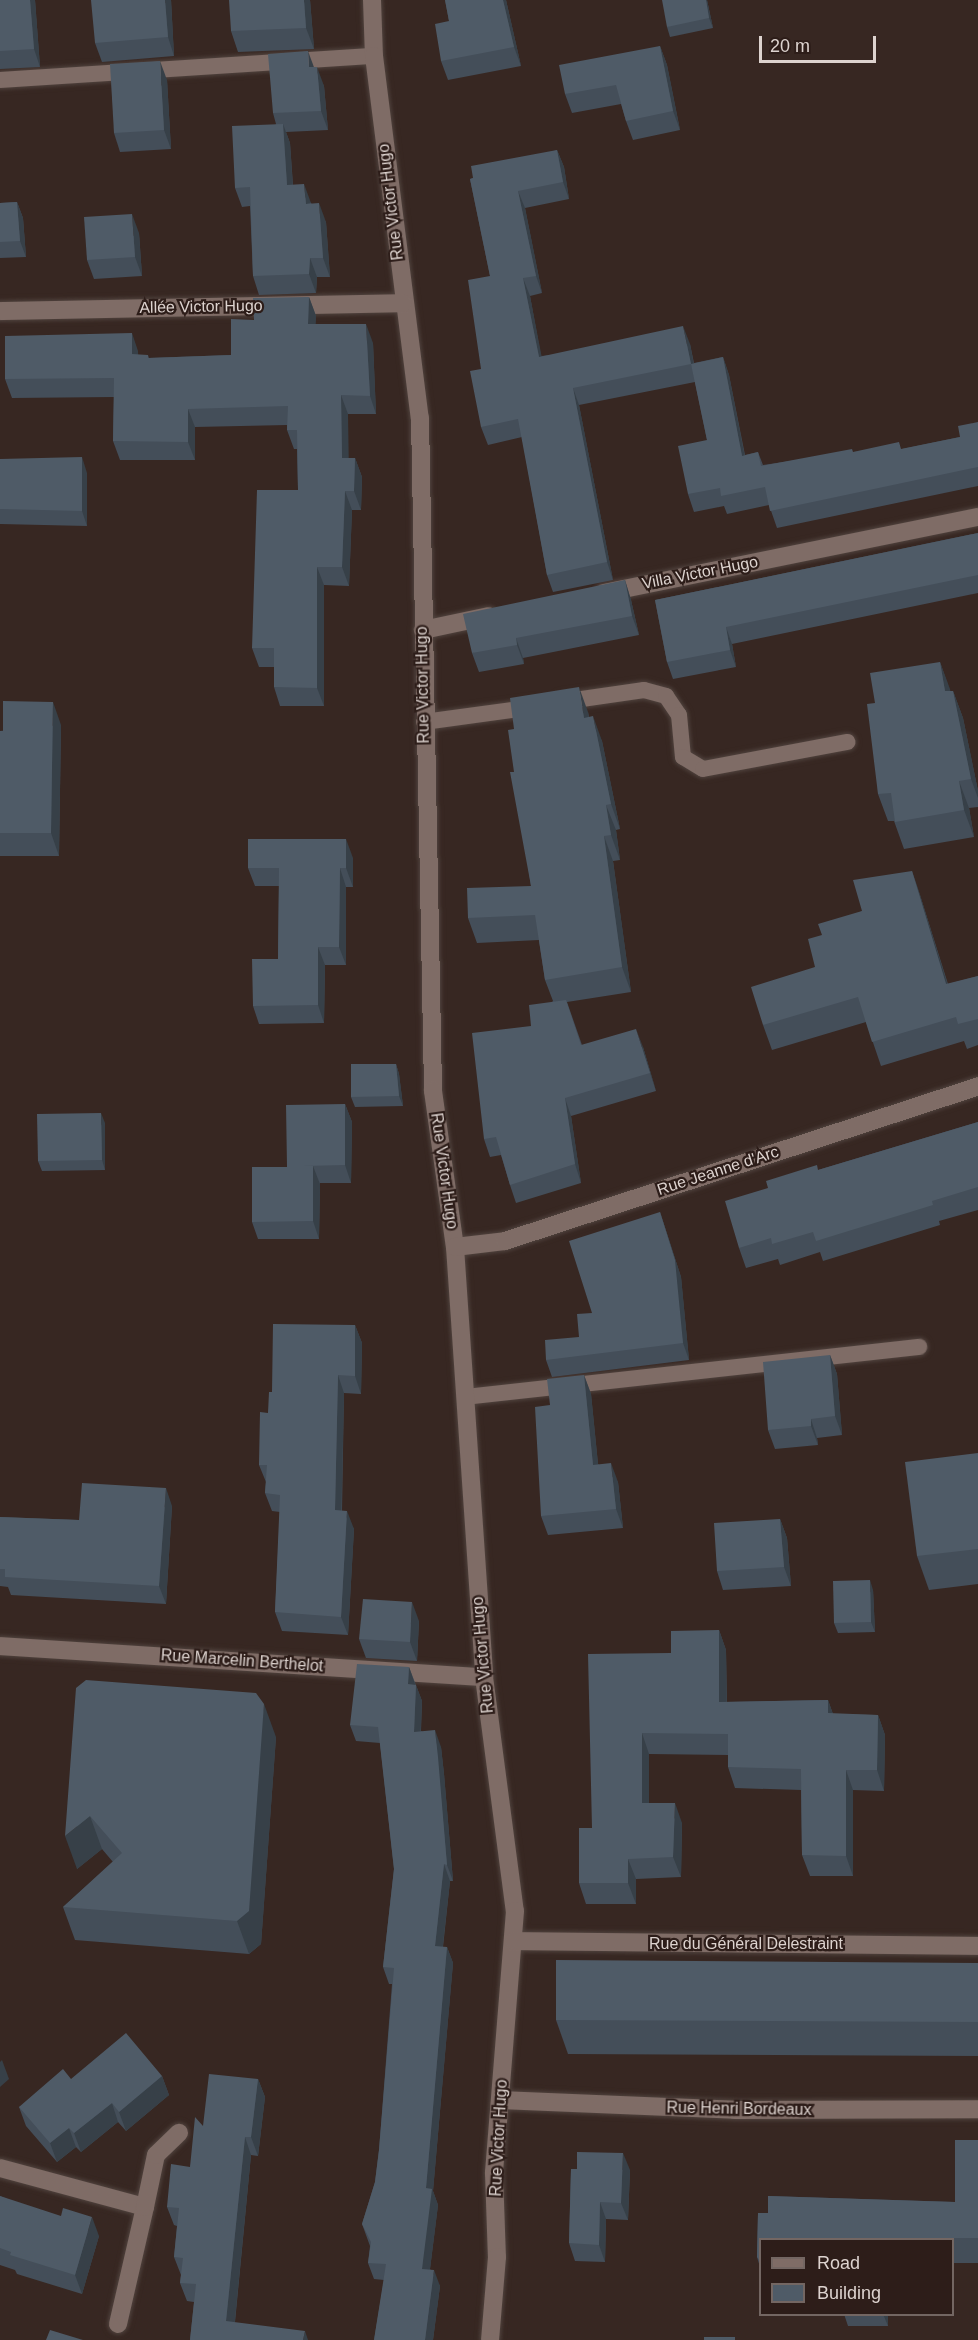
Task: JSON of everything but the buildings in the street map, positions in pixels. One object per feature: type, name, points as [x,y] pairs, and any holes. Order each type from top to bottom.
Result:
[{"type":"street","name":"Rue Victor Hugo","points":[[372,0],[374,56],[403,303],[420,418],[424,723],[433,1091],[455,1247],[484,1677],[514,1911],[514,1941],[494,2173],[497,2257],[490,2340]]},
{"type":"street","name":"Allée Victor Hugo","points":[[0,311],[403,303]]},
{"type":"street","name":"Villa Victor Hugo","points":[[585,597],[978,517]]},
{"type":"street","points":[[423,630],[504,613]]},
{"type":"street","name":"Rue Jeanne d'Arc","points":[[455,1247],[505,1241],[978,1086]]},
{"type":"street","name":"Rue Marcelin Berthelot","points":[[0,1646],[484,1677]]},
{"type":"street","name":"Rue du Général Delestraint","points":[[514,1941],[978,1946]]},
{"type":"street","name":"Rue Henri Bordeaux","points":[[500,2100],[735,2110],[978,2109]]},
{"type":"street","points":[[118,2324],[156,2155],[179,2133]]},
{"type":"street","points":[[0,2168],[145,2207]]},
{"type":"lane","points":[[0,80],[374,56]]},
{"type":"lane","points":[[424,723],[644,690],[666,696],[679,715],[682,756],[703,769],[847,742]]},
{"type":"lane","points":[[465,1397],[919,1347]]}]
